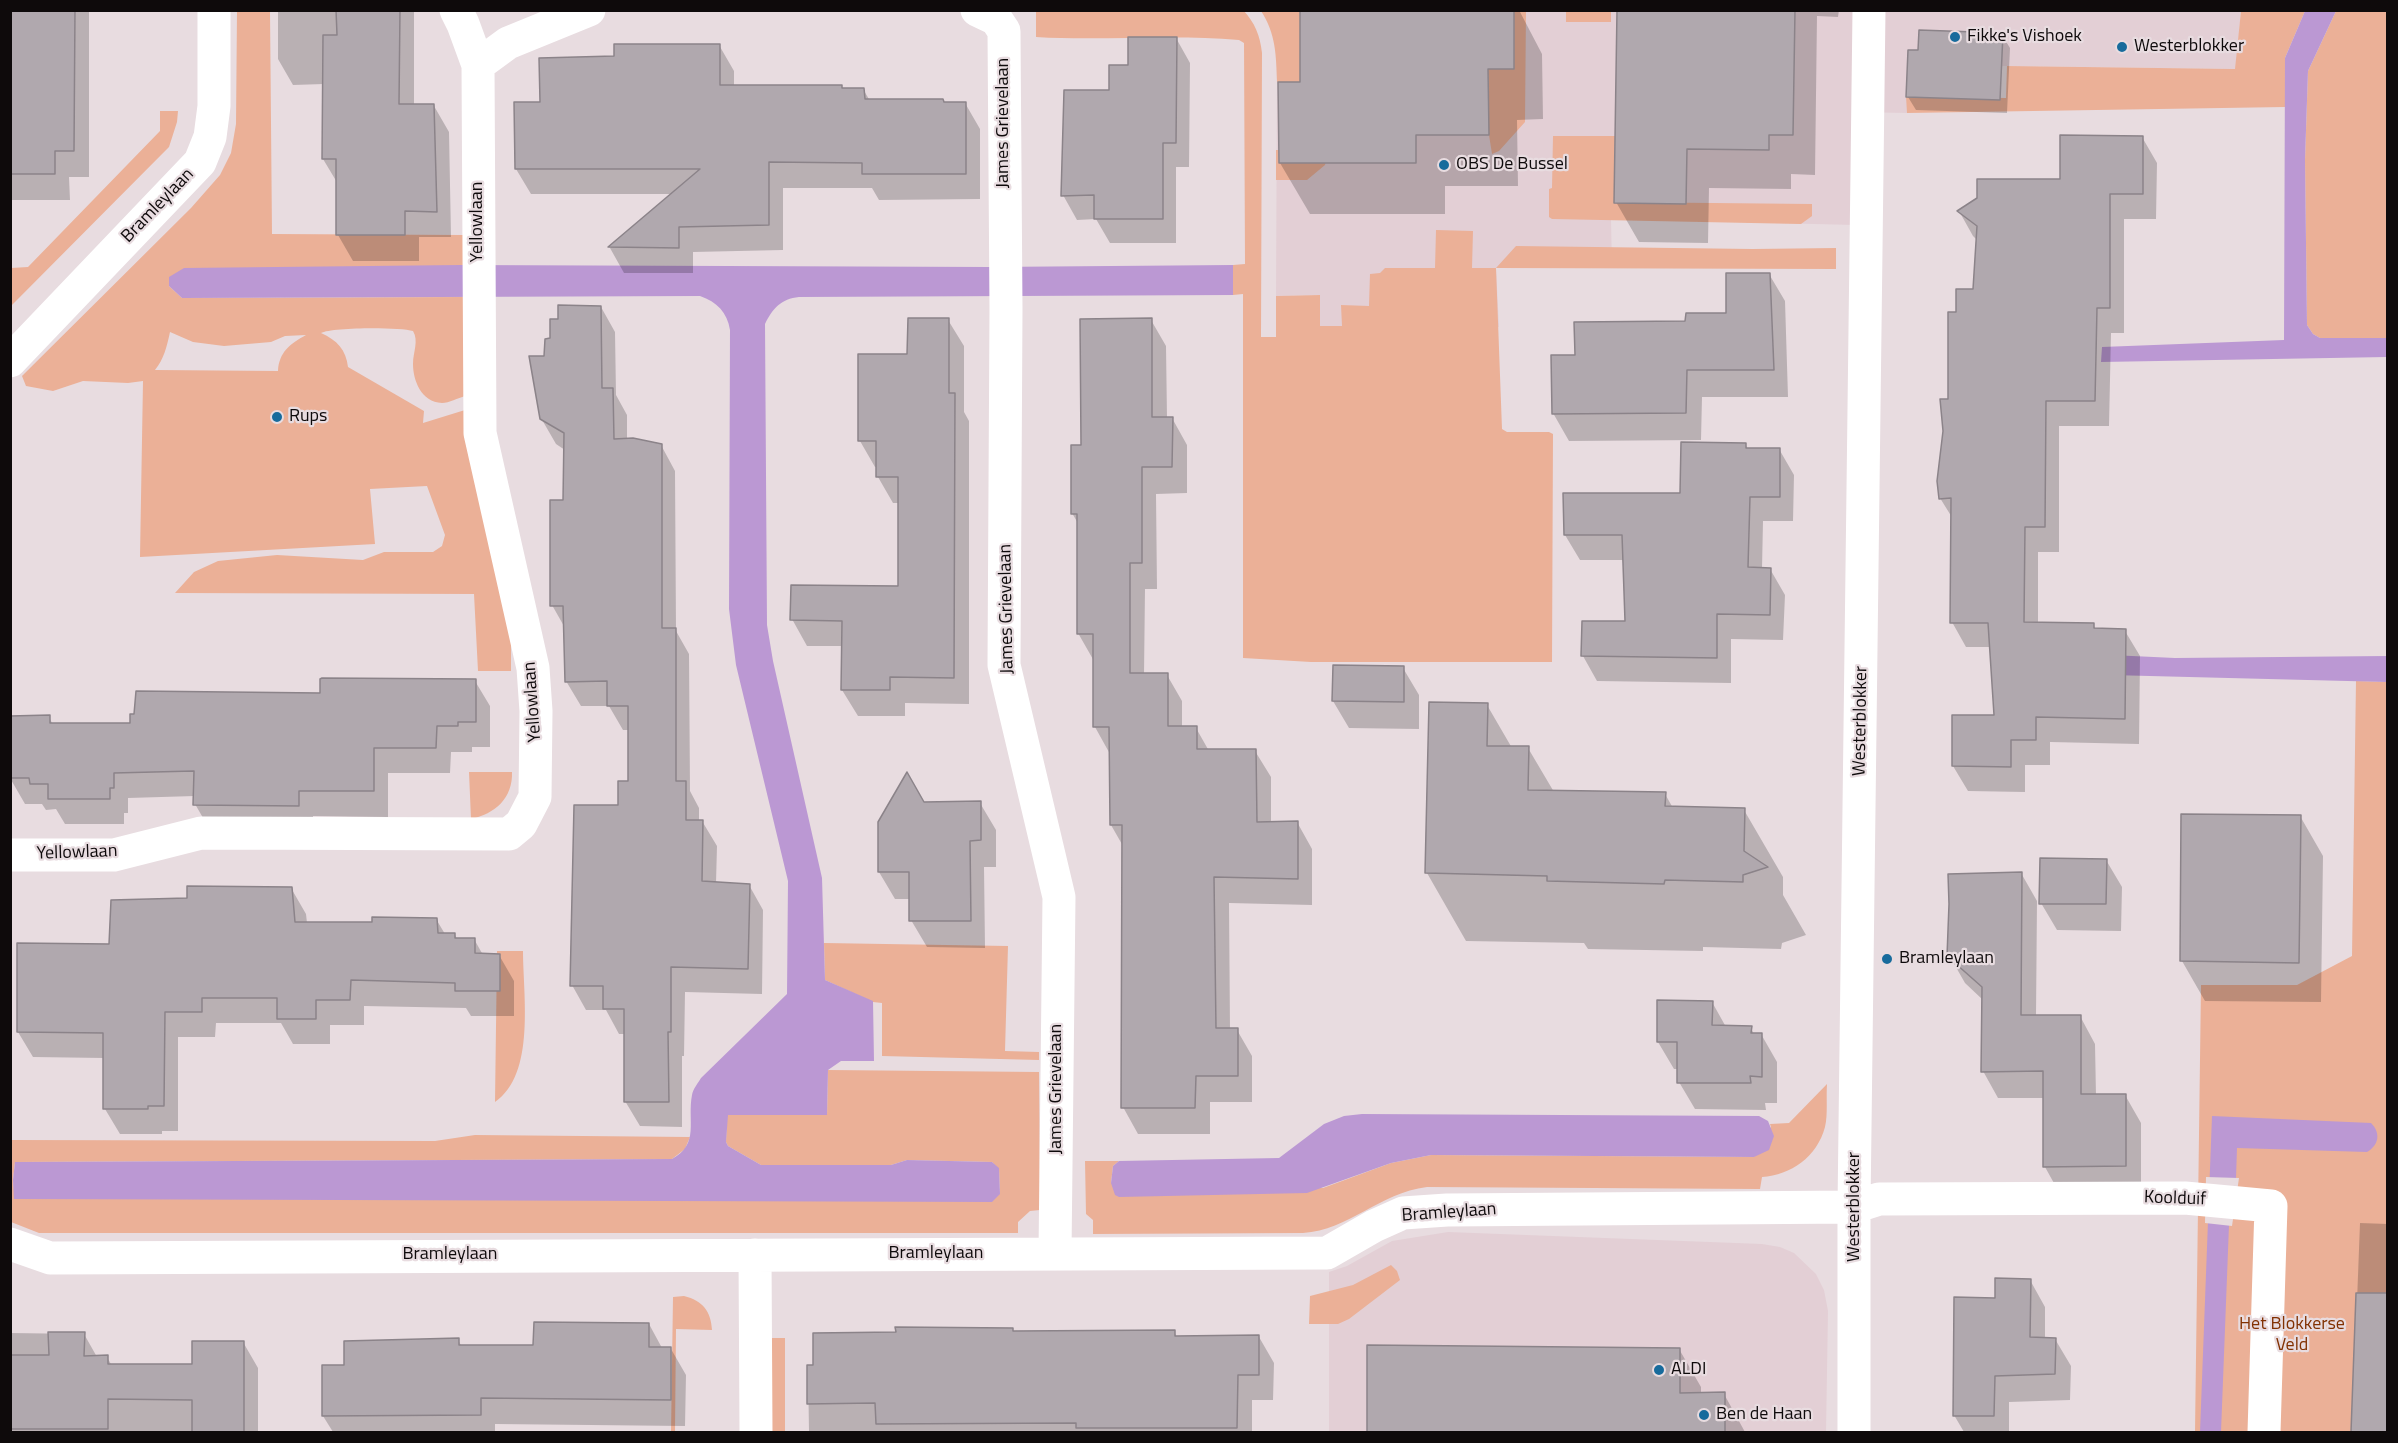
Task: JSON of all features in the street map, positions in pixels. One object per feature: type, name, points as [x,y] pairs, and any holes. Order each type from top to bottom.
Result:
[{"type":"street","name":"Bramleylaan","points":[[10,361],[200,162],[210,137],[214,106],[214,10]]},
{"type":"street","name":"Yellowlaan","points":[[10,855],[114,855],[201,833],[509,834],[521,824],[535,797],[536,711],[533,668],[480,433],[478,65],[456,10]]},
{"type":"street","points":[[478,65],[508,43],[589,10]]},
{"type":"street","name":"James Grievelaan","points":[[976,10],[996,19],[1004,31],[1006,309],[1004,665],[1059,897],[1055,1253]]},
{"type":"street","name":"Westerblokker","points":[[1854,1432],[1854,1207],[1869,10]]},
{"type":"street","name":"Koolduif","points":[[1854,1207],[1879,1199],[2173,1198],[2271,1206],[2264,1432]]},
{"type":"street","name":"Bramleylaan","points":[[10,1244],[50,1258],[1327,1253],[1374,1226],[1403,1213],[1447,1210],[1854,1207]]},
{"type":"street","points":[[755,1255],[756,1432]]},
{"type":"shaded area","points":[[1296,11],[2241,11],[2236,69],[2007,66],[1907,68],[1907,113],[1856,112],[1855,225],[1611,219],[1612,268],[1496,268],[1499,327],[1342,305],[1342,327],[1320,326],[1320,295],[1276,296],[1277,77],[1296,78]]},
{"type":"shaded area","points":[[2305,11],[2336,11],[2308,71],[2305,160],[2307,325],[2313,334],[2320,338],[2387,338],[2387,357],[2101,362],[2102,347],[2284,340],[2285,58]]},
{"type":"shaded area","points":[[461,265],[990,267],[1233,265],[1233,295],[799,297],[778,305],[765,324],[767,625],[822,878],[825,980],[873,1001],[874,1061],[841,1061],[828,1070],[827,1115],[728,1115],[726,1142],[728,1146],[761,1165],[891,1165],[907,1160],[992,1162],[999,1168],[1000,1194],[992,1202],[14,1199],[15,1162],[672,1159],[681,1153],[689,1139],[694,1088],[701,1078],[787,994],[788,881],[736,665],[729,609],[730,330],[720,308],[700,296],[182,298],[169,286],[169,277],[184,268]]},
{"type":"shaded area","points":[[2111,655],[2175,658],[2387,656],[2387,682],[2110,675]]},
{"type":"shaded area","points":[[1362,1114],[1759,1116],[1768,1121],[1774,1136],[1769,1150],[1754,1157],[1431,1155],[1391,1163],[1307,1193],[1119,1197],[1115,1195],[1111,1183],[1113,1166],[1119,1161],[1279,1158],[1324,1124],[1344,1116]]},
{"type":"shaded area","points":[[2212,1116],[2371,1123],[2376,1131],[2377,1139],[2374,1146],[2367,1152],[2237,1148],[2236,1178],[2229,1225],[2221,1432],[2200,1432]]},
{"type":"shaded area","points":[[1448,1232],[1762,1244],[1780,1247],[1794,1253],[1816,1274],[1824,1290],[1828,1311],[1826,1432],[1329,1432],[1329,1272],[1347,1266],[1392,1241]]},
{"type":"green space","points":[[1243,10],[1256,30],[1262,53],[1261,337],[1276,337],[1276,296],[1320,295],[1320,326],[1342,326],[1341,305],[1369,306],[1370,274],[1380,273],[1385,268],[1435,268],[1436,230],[1473,231],[1472,268],[1496,268],[1502,429],[1507,432],[1549,432],[1553,434],[1552,662],[1311,662],[1243,658],[1243,294],[1233,295],[1233,265],[1245,264],[1244,43],[1239,40],[1214,38],[1036,37],[1036,11]]},
{"type":"green space","points":[[237,11],[270,11],[272,234],[464,235],[466,266],[309,268],[169,286],[182,298],[466,297],[465,396],[448,402],[435,402],[429,399],[417,383],[413,370],[416,343],[413,331],[366,328],[321,333],[340,346],[348,367],[424,411],[423,423],[465,410],[511,637],[511,671],[478,671],[474,594],[175,593],[194,572],[218,561],[277,555],[363,560],[384,552],[433,552],[442,546],[445,535],[427,486],[370,489],[375,544],[140,557],[143,381],[128,383],[83,381],[53,391],[26,386],[22,376],[191,208],[220,175],[231,153],[236,124]],"holes":[[[170,332],[193,342],[224,346],[271,342],[285,336],[306,335],[286,349],[278,371],[155,370],[163,357]]]},
{"type":"green space","points":[[1261,11],[1300,11],[1305,82],[1277,82],[1272,36]]},
{"type":"green space","points":[[1514,11],[1526,11],[1525,122],[1499,151],[1492,154],[1489,135],[1488,69],[1513,69]]},
{"type":"green space","points":[[1566,11],[1611,11],[1611,22],[1566,22]]},
{"type":"green space","points":[[2241,11],[2305,11],[2285,58],[2285,107],[1907,113],[1906,96],[2006,98],[2007,66],[2235,69]]},
{"type":"green space","points":[[2336,11],[2387,11],[2387,338],[2320,338],[2313,334],[2307,325],[2305,160],[2308,71]]},
{"type":"green space","points":[[160,111],[178,111],[169,147],[11,306],[11,268],[28,267],[160,131]]},
{"type":"green space","points":[[1553,136],[1615,136],[1614,202],[1812,204],[1812,216],[1801,224],[1552,219],[1549,217],[1549,189],[1552,188]]},
{"type":"green space","points":[[1276,150],[1328,150],[1325,165],[1307,180],[1276,180]]},
{"type":"green space","points":[[1516,246],[1836,248],[1836,269],[1496,268]]},
{"type":"green space","name":"Het Blokkerse Veld","points":[[2356,681],[2387,682],[2387,1432],[2195,1432],[2201,985],[2297,985],[2352,956]]},
{"type":"green space","points":[[469,772],[512,772],[509,790],[501,803],[488,813],[471,819]]},
{"type":"green space","points":[[824,943],[1008,946],[1005,1051],[1039,1052],[1039,1060],[882,1056],[882,1003],[873,1002],[825,980]]},
{"type":"green space","points":[[497,951],[523,951],[525,1011],[522,1054],[517,1073],[508,1089],[495,1102]]},
{"type":"green space","points":[[828,1070],[1039,1072],[1040,1210],[1030,1211],[1018,1222],[1018,1233],[39,1233],[11,1222],[10,1140],[435,1141],[475,1135],[690,1137],[685,1149],[672,1159],[15,1162],[13,1180],[15,1199],[518,1199],[1000,1194],[999,1169],[992,1162],[907,1160],[891,1165],[761,1165],[728,1146],[726,1142],[727,1115],[827,1115]]},
{"type":"green space","points":[[1827,1084],[1826,1122],[1816,1147],[1793,1168],[1773,1176],[1762,1177],[1760,1189],[1427,1187],[1394,1196],[1335,1225],[1303,1233],[1093,1234],[1093,1220],[1086,1214],[1085,1161],[1119,1161],[1113,1166],[1111,1183],[1323,1188],[1391,1163],[1431,1155],[1754,1157],[1771,1127],[1770,1124],[1789,1123]]},
{"type":"green space","points":[[1391,1265],[1397,1271],[1400,1280],[1349,1319],[1338,1324],[1309,1324],[1310,1296],[1353,1285]]},
{"type":"green space","points":[[684,1296],[705,1308],[710,1317],[712,1330],[676,1329],[675,1432],[671,1432],[673,1297]]},
{"type":"green space","points":[[769,1338],[785,1338],[785,1432],[769,1432]]},
{"type":"pier","points":[[2206,1177],[2239,1178],[2232,1226],[2205,1223]]},
{"type":"building","points":[[10,10],[75,10],[74,151],[55,151],[55,174],[10,174]]},
{"type":"building","points":[[336,10],[400,10],[399,104],[434,104],[437,212],[405,211],[405,235],[336,235],[336,159],[322,159],[323,35],[337,35]]},
{"type":"building","points":[[1300,10],[1514,10],[1514,69],[1488,69],[1489,135],[1416,135],[1416,163],[1279,163],[1278,82],[1300,82]]},
{"type":"building","points":[[1617,10],[1795,10],[1793,135],[1769,135],[1769,150],[1687,149],[1686,204],[1614,203]]},
{"type":"building","points":[[1919,30],[2003,33],[2000,100],[1906,97],[1908,50],[1918,50]]},
{"type":"building","points":[[1128,37],[1177,37],[1176,143],[1163,143],[1163,219],[1094,219],[1094,195],[1061,196],[1064,90],[1109,90],[1109,65],[1128,65]]},
{"type":"building","points":[[614,44],[720,44],[720,85],[842,85],[842,88],[864,88],[865,99],[943,99],[944,102],[966,102],[966,174],[862,174],[862,163],[769,162],[769,225],[679,227],[679,248],[608,247],[700,169],[515,169],[514,102],[540,102],[539,58],[614,56]]},
{"type":"building","points":[[2060,135],[2143,136],[2143,194],[2110,194],[2110,308],[2097,308],[2095,401],[2046,401],[2045,527],[2025,527],[2024,622],[2094,623],[2094,628],[2126,629],[2125,719],[2036,717],[2036,740],[2011,740],[2011,767],[1952,766],[1952,715],[1994,715],[1988,623],[1950,623],[1951,498],[1939,499],[1937,481],[1943,431],[1940,399],[1948,399],[1948,312],[1956,312],[1956,289],[1973,289],[1977,226],[1957,211],[1977,198],[1977,179],[2060,179]]},
{"type":"building","points":[[1726,273],[1770,273],[1774,370],[1687,370],[1686,413],[1552,414],[1551,355],[1575,355],[1574,322],[1685,321],[1686,313],[1726,313]]},
{"type":"building","points":[[558,305],[601,306],[602,388],[613,388],[614,439],[633,438],[662,444],[662,628],[676,628],[676,781],[686,781],[686,820],[703,820],[702,881],[750,884],[748,969],[671,967],[671,1032],[668,1032],[669,1102],[624,1102],[624,1009],[603,1009],[603,986],[570,986],[574,805],[618,805],[618,781],[628,781],[628,706],[607,706],[607,681],[565,682],[563,606],[550,606],[550,500],[563,500],[564,433],[540,419],[529,356],[544,356],[545,339],[550,338],[550,319],[558,319]]},
{"type":"building","points":[[908,318],[949,318],[949,393],[955,393],[954,678],[890,677],[890,690],[841,690],[842,621],[790,620],[791,585],[898,586],[898,477],[876,477],[876,441],[858,441],[858,354],[907,354]]},
{"type":"building","points":[[1152,318],[1152,417],[1173,417],[1172,467],[1142,467],[1142,563],[1130,563],[1130,673],[1168,673],[1168,726],[1197,726],[1197,749],[1256,749],[1257,822],[1298,821],[1298,879],[1214,877],[1216,1028],[1238,1028],[1238,1076],[1196,1076],[1195,1108],[1121,1108],[1122,825],[1110,825],[1109,727],[1093,727],[1093,634],[1077,634],[1077,514],[1071,514],[1071,445],[1081,445],[1080,319]]},
{"type":"building","points":[[1681,442],[1746,443],[1746,448],[1780,448],[1780,497],[1750,497],[1748,567],[1771,568],[1770,615],[1717,614],[1717,658],[1581,656],[1582,621],[1625,621],[1622,535],[1564,535],[1563,493],[1680,493]]},
{"type":"building","points":[[1333,665],[1404,666],[1404,702],[1332,701]]},
{"type":"building","points":[[320,679],[476,679],[476,722],[458,722],[458,726],[437,726],[436,748],[374,748],[374,791],[299,791],[299,806],[193,805],[194,771],[114,773],[114,788],[110,788],[110,799],[48,799],[48,784],[30,784],[29,778],[10,778],[10,716],[50,715],[50,723],[130,723],[130,714],[134,714],[136,691],[320,693]]},
{"type":"building","points":[[1429,702],[1488,703],[1487,746],[1529,746],[1528,790],[1666,792],[1665,806],[1745,808],[1744,851],[1768,867],[1743,875],[1743,882],[1665,880],[1664,884],[1547,881],[1547,876],[1425,873]]},
{"type":"building","points":[[907,772],[924,802],[981,801],[981,840],[970,841],[971,921],[909,921],[909,872],[878,872],[878,822]]},
{"type":"building","points":[[2181,814],[2301,815],[2299,963],[2180,961]]},
{"type":"building","points":[[2040,858],[2107,859],[2106,904],[2039,904]]},
{"type":"building","points":[[2022,872],[2021,1015],[2081,1015],[2081,1094],[2126,1094],[2126,1166],[2043,1167],[2043,1071],[1981,1072],[1982,987],[1947,956],[1948,874]]},
{"type":"building","points":[[187,886],[292,887],[295,922],[372,922],[372,917],[437,918],[438,933],[455,933],[455,938],[475,938],[475,953],[500,954],[500,991],[455,991],[455,983],[351,980],[350,1000],[316,1000],[316,1019],[277,1019],[277,998],[202,998],[202,1012],[165,1012],[164,1106],[148,1106],[148,1109],[103,1109],[103,1033],[17,1032],[17,943],[109,944],[111,900],[187,898]]},
{"type":"building","points":[[1657,1000],[1713,1001],[1712,1025],[1752,1026],[1751,1033],[1762,1033],[1762,1077],[1750,1076],[1751,1083],[1677,1083],[1677,1042],[1657,1042]]},
{"type":"building","points":[[1995,1278],[2031,1279],[2030,1337],[2056,1338],[2055,1374],[1995,1376],[1994,1416],[1953,1416],[1954,1297],[1995,1298]]},
{"type":"building","points":[[2356,1293],[2388,1293],[2388,1432],[2351,1432]]},
{"type":"building","points":[[534,1322],[649,1323],[649,1347],[671,1347],[671,1400],[481,1398],[481,1415],[322,1416],[322,1365],[344,1365],[344,1341],[459,1338],[459,1345],[533,1345]]},
{"type":"building","points":[[895,1327],[1013,1328],[1013,1331],[1175,1330],[1175,1336],[1259,1335],[1259,1375],[1238,1375],[1237,1428],[1076,1428],[1076,1423],[876,1424],[875,1403],[807,1404],[807,1365],[813,1365],[813,1333],[896,1332]]},
{"type":"building","points":[[48,1332],[85,1332],[84,1356],[108,1355],[108,1364],[192,1364],[192,1341],[244,1341],[244,1432],[192,1432],[192,1400],[108,1399],[108,1429],[10,1429],[10,1355],[49,1355]]},
{"type":"building","points":[[1367,1345],[1680,1348],[1680,1393],[1725,1392],[1725,1432],[1367,1432]]},
{"type":"place","name":"Fikke's Vishoek","points":[[1955,37]]},
{"type":"place","name":"Westerblokker","points":[[2122,47]]},
{"type":"place","name":"OBS De Bussel","points":[[1444,165]]},
{"type":"place","name":"Rups","points":[[277,417]]},
{"type":"place","name":"Bramleylaan","points":[[1887,959]]},
{"type":"place","name":"ALDI","points":[[1659,1370]]},
{"type":"place","name":"Ben de Haan","points":[[1704,1415]]}]
